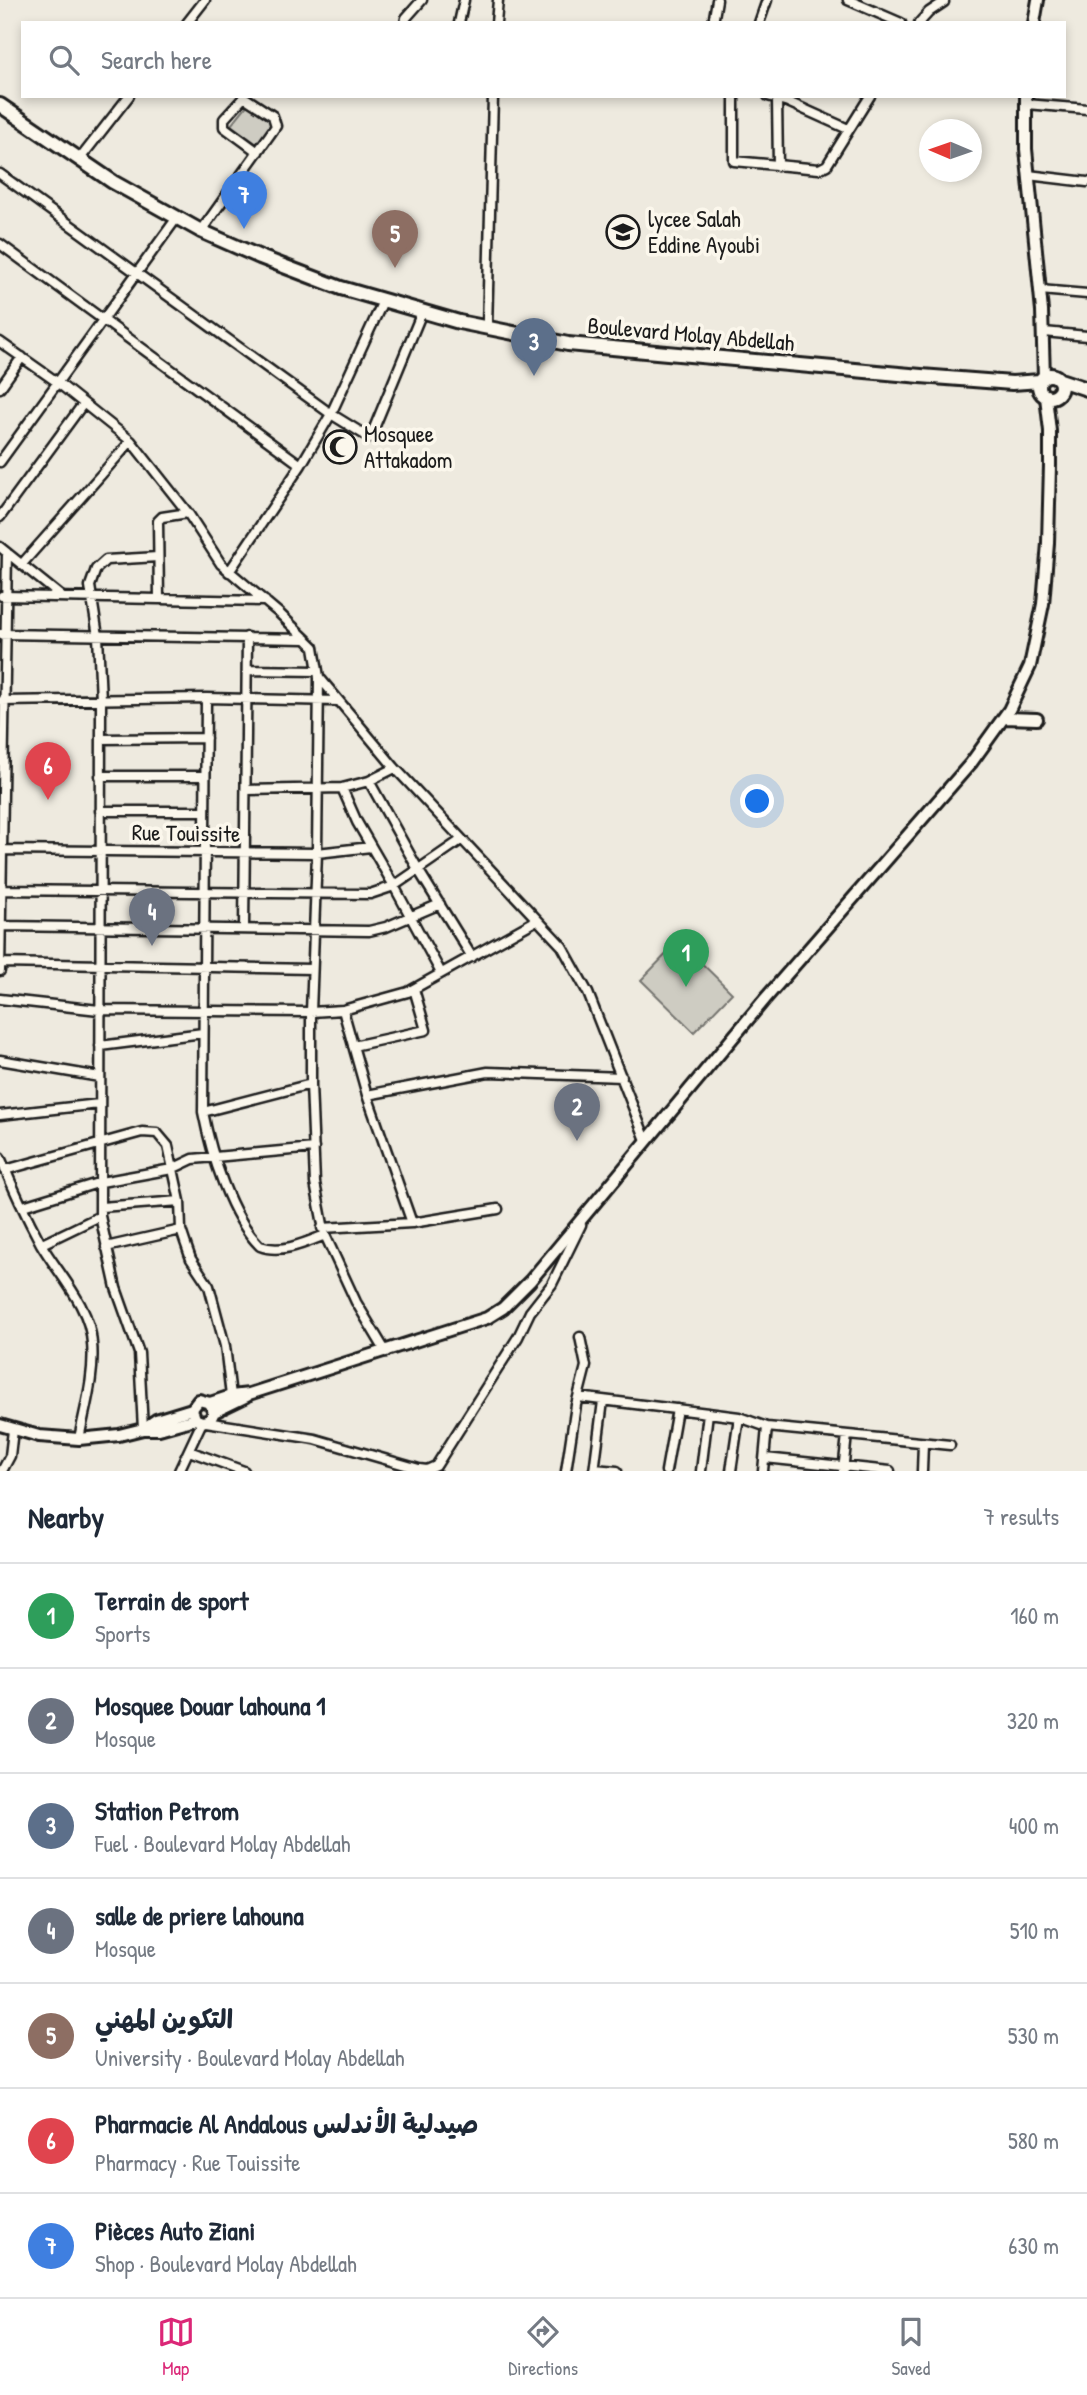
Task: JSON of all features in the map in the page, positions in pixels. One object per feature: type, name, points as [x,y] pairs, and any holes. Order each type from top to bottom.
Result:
[{"type":"main road","points":[[1034,21],[1038,0]]},
{"type":"main road","points":[[0,1425],[39,1436],[79,1438],[119,1435],[143,1429],[156,1420],[203,1415],[249,1394],[471,1324],[503,1308],[530,1281],[836,916],[971,764],[1005,718],[1030,666],[1043,604],[1048,543],[1049,386],[1028,174],[1026,100]]},
{"type":"main road","name":"Boulevard Molay Abdellah","points":[[0,105],[79,160],[176,219],[201,231],[294,271],[383,301],[487,329],[568,344],[1087,389]]},
{"type":"main road","points":[[1005,718],[1037,719]]},
{"type":"main road","points":[[203,1415],[231,1396],[249,1394]]},
{"type":"street","points":[[189,21],[205,0]]},
{"type":"street","points":[[405,21],[422,0]]},
{"type":"street","points":[[459,21],[464,0]]},
{"type":"street","points":[[496,21],[498,0]]},
{"type":"street","points":[[709,0],[717,0],[713,21]]},
{"type":"street","points":[[759,21],[767,0]]},
{"type":"street","points":[[853,1],[897,21]]},
{"type":"street","points":[[921,21],[946,1]]},
{"type":"street","points":[[79,160],[127,98]]},
{"type":"street","points":[[243,98],[224,119],[223,124],[258,152]]},
{"type":"street","points":[[201,231],[276,126],[273,116],[248,98]]},
{"type":"street","points":[[487,329],[493,98]]},
{"type":"street","points":[[734,98],[734,161],[824,169],[869,98]]},
{"type":"street","points":[[772,98],[778,166]]},
{"type":"street","points":[[774,98],[848,130]]},
{"type":"street","points":[[1026,100],[1087,109]]},
{"type":"street","points":[[0,174],[331,414],[370,438],[422,312]]},
{"type":"street","points":[[1028,174],[1087,182]]},
{"type":"street","points":[[0,462],[176,219]]},
{"type":"street","points":[[0,244],[301,465]]},
{"type":"street","points":[[1040,290],[1087,294]]},
{"type":"street","points":[[229,572],[301,465],[331,414],[383,301]]},
{"type":"street","points":[[1044,332],[1087,336]]},
{"type":"street","points":[[0,342],[131,441],[188,513],[221,564],[314,647],[319,674],[317,853],[311,1012],[315,1183],[323,1232],[356,1302],[386,1352]]},
{"type":"street","points":[[0,388],[22,357]]},
{"type":"street","points":[[0,517],[83,404]]},
{"type":"street","points":[[22,564],[131,441]]},
{"type":"street","points":[[159,599],[158,521],[162,517],[188,513]]},
{"type":"street","points":[[4,550],[62,597]]},
{"type":"street","points":[[0,971],[4,550]]},
{"type":"street","points":[[143,1429],[139,1353],[116,1288],[100,1211],[101,700],[98,636],[90,586],[96,569],[106,560],[158,557]]},
{"type":"street","points":[[3,596],[265,601]]},
{"type":"street","points":[[2,634],[306,639]]},
{"type":"street","points":[[244,928],[247,637]]},
{"type":"street","points":[[247,670],[319,674]]},
{"type":"street","points":[[319,674],[394,768],[562,946],[578,973],[646,1140]]},
{"type":"street","points":[[2,701],[206,698],[338,701]]},
{"type":"street","points":[[206,698],[203,1112],[215,1156],[239,1216],[260,1246],[279,1249],[300,1245],[323,1232],[412,1223],[498,1209]]},
{"type":"street","points":[[101,739],[206,738]]},
{"type":"street","points":[[246,790],[342,788],[369,781],[394,768]]},
{"type":"street","points":[[100,776],[205,776]]},
{"type":"street","points":[[369,781],[419,871],[472,957]]},
{"type":"street","points":[[342,788],[440,974]]},
{"type":"street","points":[[100,811],[205,811]]},
{"type":"street","points":[[1,890],[370,894],[394,886],[461,840]]},
{"type":"street","name":"Rue Touissite","points":[[1,850],[317,853],[371,847]]},
{"type":"street","points":[[1,926],[369,931],[410,918],[440,904]]},
{"type":"street","points":[[0,999],[99,1010],[343,1010],[414,989],[537,920]]},
{"type":"street","points":[[0,963],[312,969]]},
{"type":"street","points":[[353,1046],[426,1030],[414,989]]},
{"type":"street","points":[[343,1010],[367,1095],[412,1223]]},
{"type":"street","points":[[100,1046],[203,1033]]},
{"type":"street","points":[[0,1060],[100,1077]]},
{"type":"street","points":[[367,1095],[488,1072],[622,1077]]},
{"type":"street","points":[[203,1112],[311,1084]]},
{"type":"street","points":[[0,1115],[99,1104]]},
{"type":"street","points":[[5,1170],[100,1142],[142,1132],[157,1133],[168,1146],[180,1202],[181,1230],[191,1259],[209,1286],[225,1346],[231,1396]]},
{"type":"street","points":[[23,1206],[101,1182],[172,1168],[193,1159],[314,1147]]},
{"type":"street","points":[[0,1157],[42,1244],[71,1290],[87,1322],[92,1341],[89,1387],[79,1438]]},
{"type":"street","points":[[42,1244],[100,1211],[180,1202]]},
{"type":"street","points":[[179,1471],[203,1415],[314,1439],[419,1469],[427,1470],[436,1466],[518,1337],[530,1312],[552,1284],[587,1212]]},
{"type":"street","points":[[106,1247],[181,1230]]},
{"type":"street","points":[[566,1471],[586,1366],[580,1337]]},
{"type":"street","points":[[578,1397],[739,1417],[767,1427],[950,1445]]},
{"type":"street","points":[[603,1401],[594,1470],[617,1471]]},
{"type":"street","points":[[666,1471],[677,1409]]},
{"type":"street","points":[[701,1471],[708,1413]]},
{"type":"street","points":[[731,1471],[739,1417]]},
{"type":"street","points":[[763,1471],[767,1427]]},
{"type":"street","points":[[2,1471],[10,1456],[13,1430]]},
{"type":"street","points":[[843,1469],[847,1435]]},
{"type":"street","points":[[922,1471],[923,1443]]},
{"type":"street","points":[[189,1451],[243,1471]]},
{"type":"street","points":[[765,1458],[843,1469],[890,1471]]},
{"type":"shaded area","points":[[248,104],[273,123],[257,144],[231,125]]},
{"type":"shaded area","points":[[679,941],[732,993],[694,1032],[641,980]]},
{"type":"place","name":"Pièces Auto Ziani","points":[[244,229]]},
{"type":"place","name":"lycee Salah Eddine Ayoubi","points":[[623,232]]},
{"type":"place","name":"التكوين المهني","points":[[395,268]]},
{"type":"place","name":"Station Petrom","points":[[534,376]]},
{"type":"place","name":"Mosquee Attakadom","points":[[340,447]]},
{"type":"place","name":"Pharmacie Al Andalous صيدلية الأندلس","points":[[48,800]]},
{"type":"place","name":"salle de priere lahouna","points":[[152,946]]},
{"type":"place","name":"Terrain de sport","points":[[686,987]]},
{"type":"place","name":"Mosquee Douar lahouna 1","points":[[577,1141]]}]
